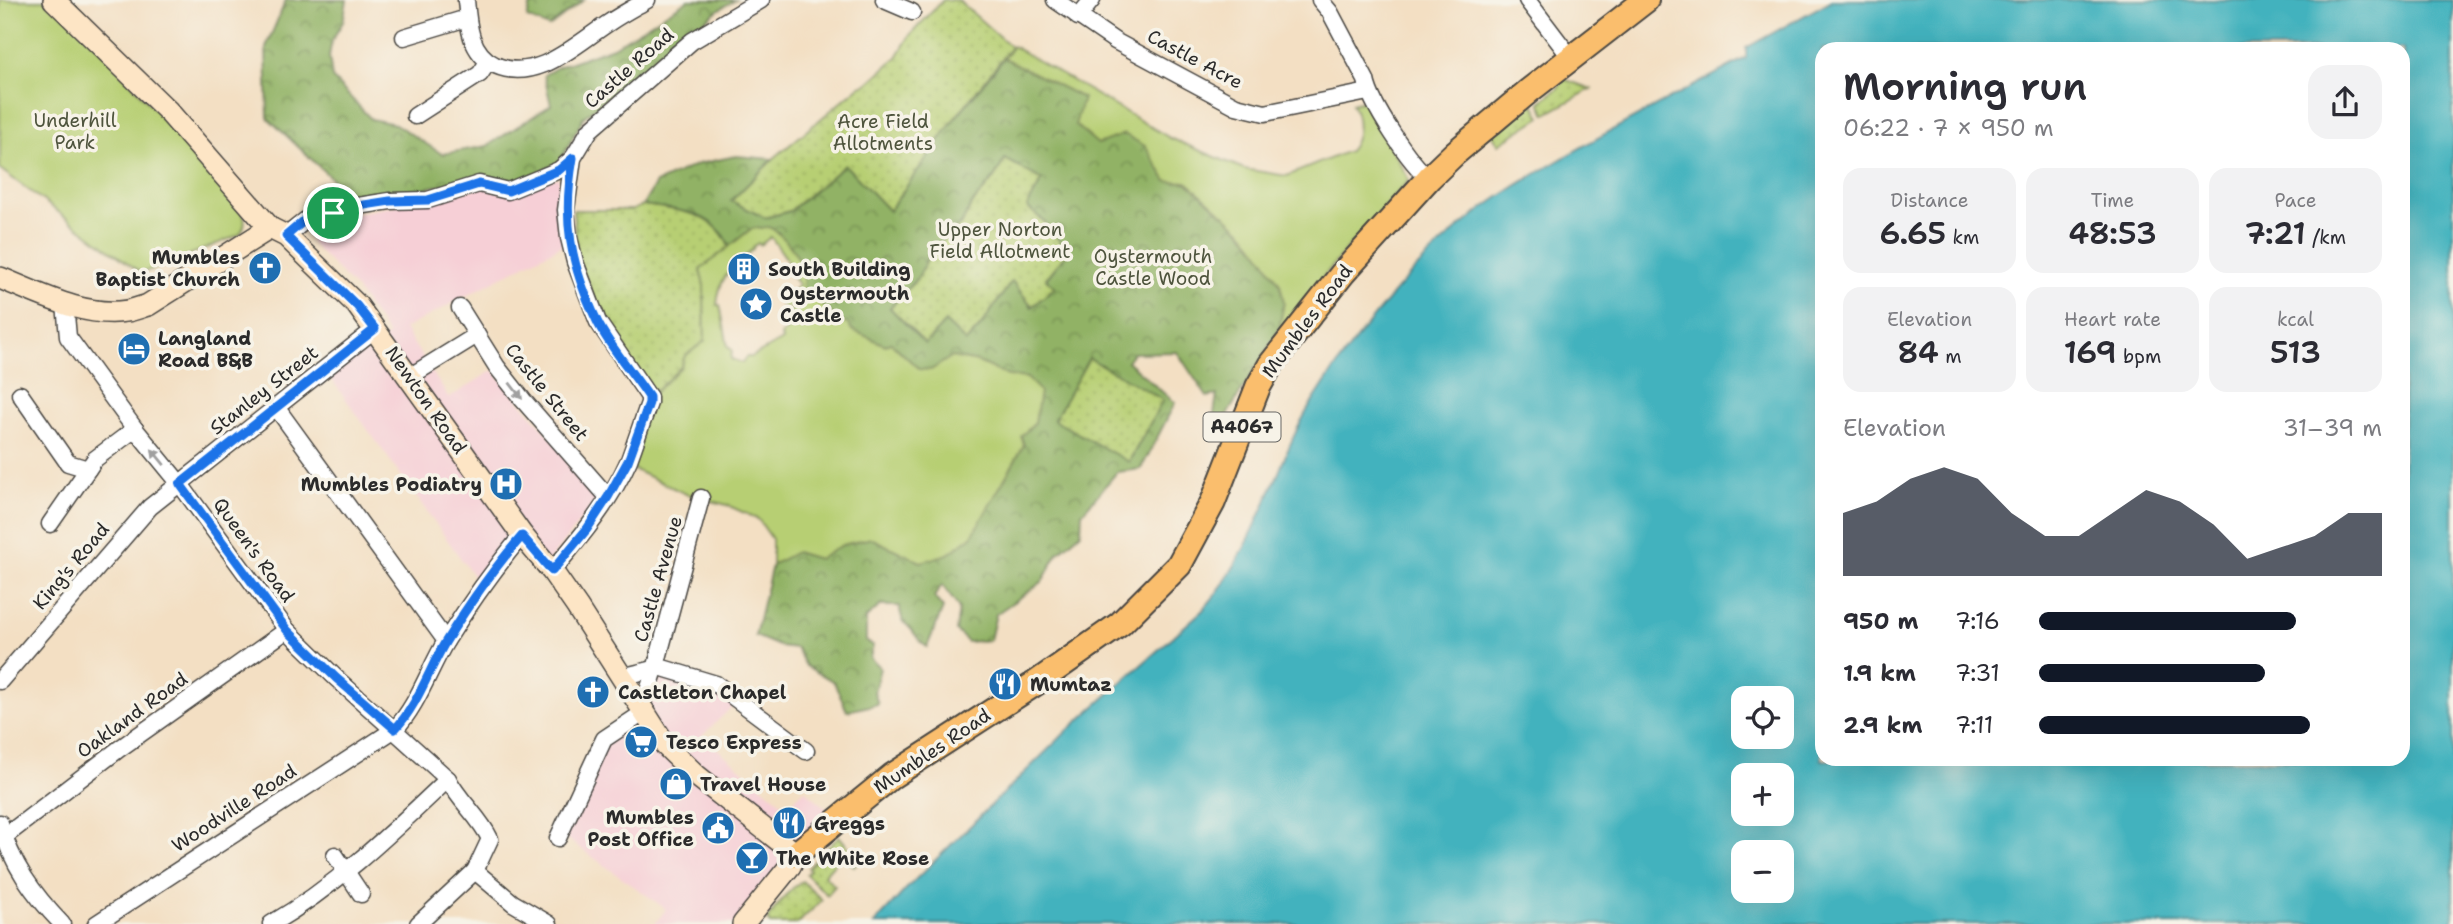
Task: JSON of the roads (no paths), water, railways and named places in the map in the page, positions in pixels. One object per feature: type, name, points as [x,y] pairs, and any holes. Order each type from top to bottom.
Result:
[{"type":"main road","name":"Newton Road","points":[[54,0],[167,110],[278,232],[357,306],[522,536],[552,571],[666,746],[697,776],[796,854]]},
{"type":"main road","name":"Mumbles Road","points":[[743,924],[790,866],[796,854],[892,776],[1036,683],[1120,624],[1179,565],[1213,502],[1258,387],[1271,363],[1343,273],[1429,178],[1488,123],[1646,0]]},
{"type":"main road","points":[[0,278],[65,304],[111,312],[127,311],[148,304],[278,232]]},
{"type":"street","points":[[466,0],[467,18],[477,50],[488,62],[512,71],[533,69],[554,59],[647,0]]},
{"type":"street","name":"Castle Road","points":[[552,571],[587,529],[608,497],[628,461],[649,403],[649,397],[598,322],[575,262],[566,210],[573,158],[590,130],[692,41],[761,0]]},
{"type":"street","points":[[884,0],[912,12]]},
{"type":"street","name":"Castle Acre","points":[[1055,0],[1115,41],[1236,106],[1263,113],[1368,92]]},
{"type":"street","points":[[1079,17],[1091,0]]},
{"type":"street","points":[[1320,0],[1330,12],[1366,80],[1368,92],[1399,143],[1429,178]]},
{"type":"street","points":[[1527,0],[1571,58]]},
{"type":"street","points":[[404,37],[467,18]]},
{"type":"street","points":[[415,116],[480,74],[488,62]]},
{"type":"street","points":[[278,232],[306,219],[358,206],[390,201],[428,200],[479,184],[508,191],[559,170],[573,158]]},
{"type":"street","name":"Queen's Road","points":[[65,304],[68,337],[287,630],[448,779],[485,830],[490,839],[475,871]]},
{"type":"street","name":"Castle Street","points":[[460,308],[497,367],[608,497]]},
{"type":"street","name":"Stanley Street","points":[[180,484],[375,329]]},
{"type":"street","points":[[409,377],[477,335]]},
{"type":"street","points":[[20,394],[68,463],[88,469]]},
{"type":"street","points":[[276,407],[446,641]]},
{"type":"street","points":[[50,524],[95,459],[135,429]]},
{"type":"street","name":"King's Road","points":[[0,681],[150,506],[180,484]]},
{"type":"street","name":"Castle Avenue","points":[[642,709],[701,498]]},
{"type":"street","points":[[395,729],[407,717],[446,641],[522,536]]},
{"type":"street","name":"Oakland Road","points":[[2,830],[287,630]]},
{"type":"street","points":[[655,668],[716,684],[806,751]]},
{"type":"street","name":"Castle Avenue","points":[[621,677],[655,668]]},
{"type":"street","points":[[558,838],[604,739],[642,709]]},
{"type":"street","name":"Woodville Road","points":[[96,924],[395,729]]},
{"type":"street","points":[[271,924],[347,872],[448,779]]},
{"type":"street","points":[[2,830],[15,864],[42,904],[62,924]]},
{"type":"street","points":[[335,855],[361,894]]},
{"type":"street","points":[[418,924],[475,871],[513,903],[545,923]]},
{"type":"water","points":[[1832,0],[2453,0],[2453,924],[874,924],[909,886],[1067,731],[1203,610],[1227,578],[1246,544],[1308,409],[1362,332],[1426,258],[1472,217],[1502,195],[1603,135],[1746,58],[1746,48]]},
{"type":"place","name":"Mumbles Baptist Church","points":[[265,268]]},
{"type":"place","name":"South Building","points":[[744,269]]},
{"type":"place","name":"Oystermouth Castle","points":[[756,304]]},
{"type":"place","name":"Langland Road B&B","points":[[134,349]]},
{"type":"place","name":"Mumbles Podiatry","points":[[506,484]]},
{"type":"place","name":"Mumtaz","points":[[1005,684]]},
{"type":"place","name":"Castleton Chapel","points":[[593,692]]},
{"type":"place","name":"Tesco Express","points":[[641,742]]},
{"type":"place","name":"Travel House","points":[[676,784]]},
{"type":"place","name":"Greggs","points":[[789,823]]},
{"type":"place","name":"Mumbles Post Office","points":[[718,828]]},
{"type":"place","name":"The White Rose","points":[[752,858]]},
{"type":"park label","name":"Underhill Park","points":[[75,131]]},
{"type":"park label","name":"Acre Field Allotments","points":[[883,132]]},
{"type":"park label","name":"Upper Norton Field Allotment","points":[[1000,240]]},
{"type":"park label","name":"Oystermouth Castle Wood","points":[[1153,267]]}]
